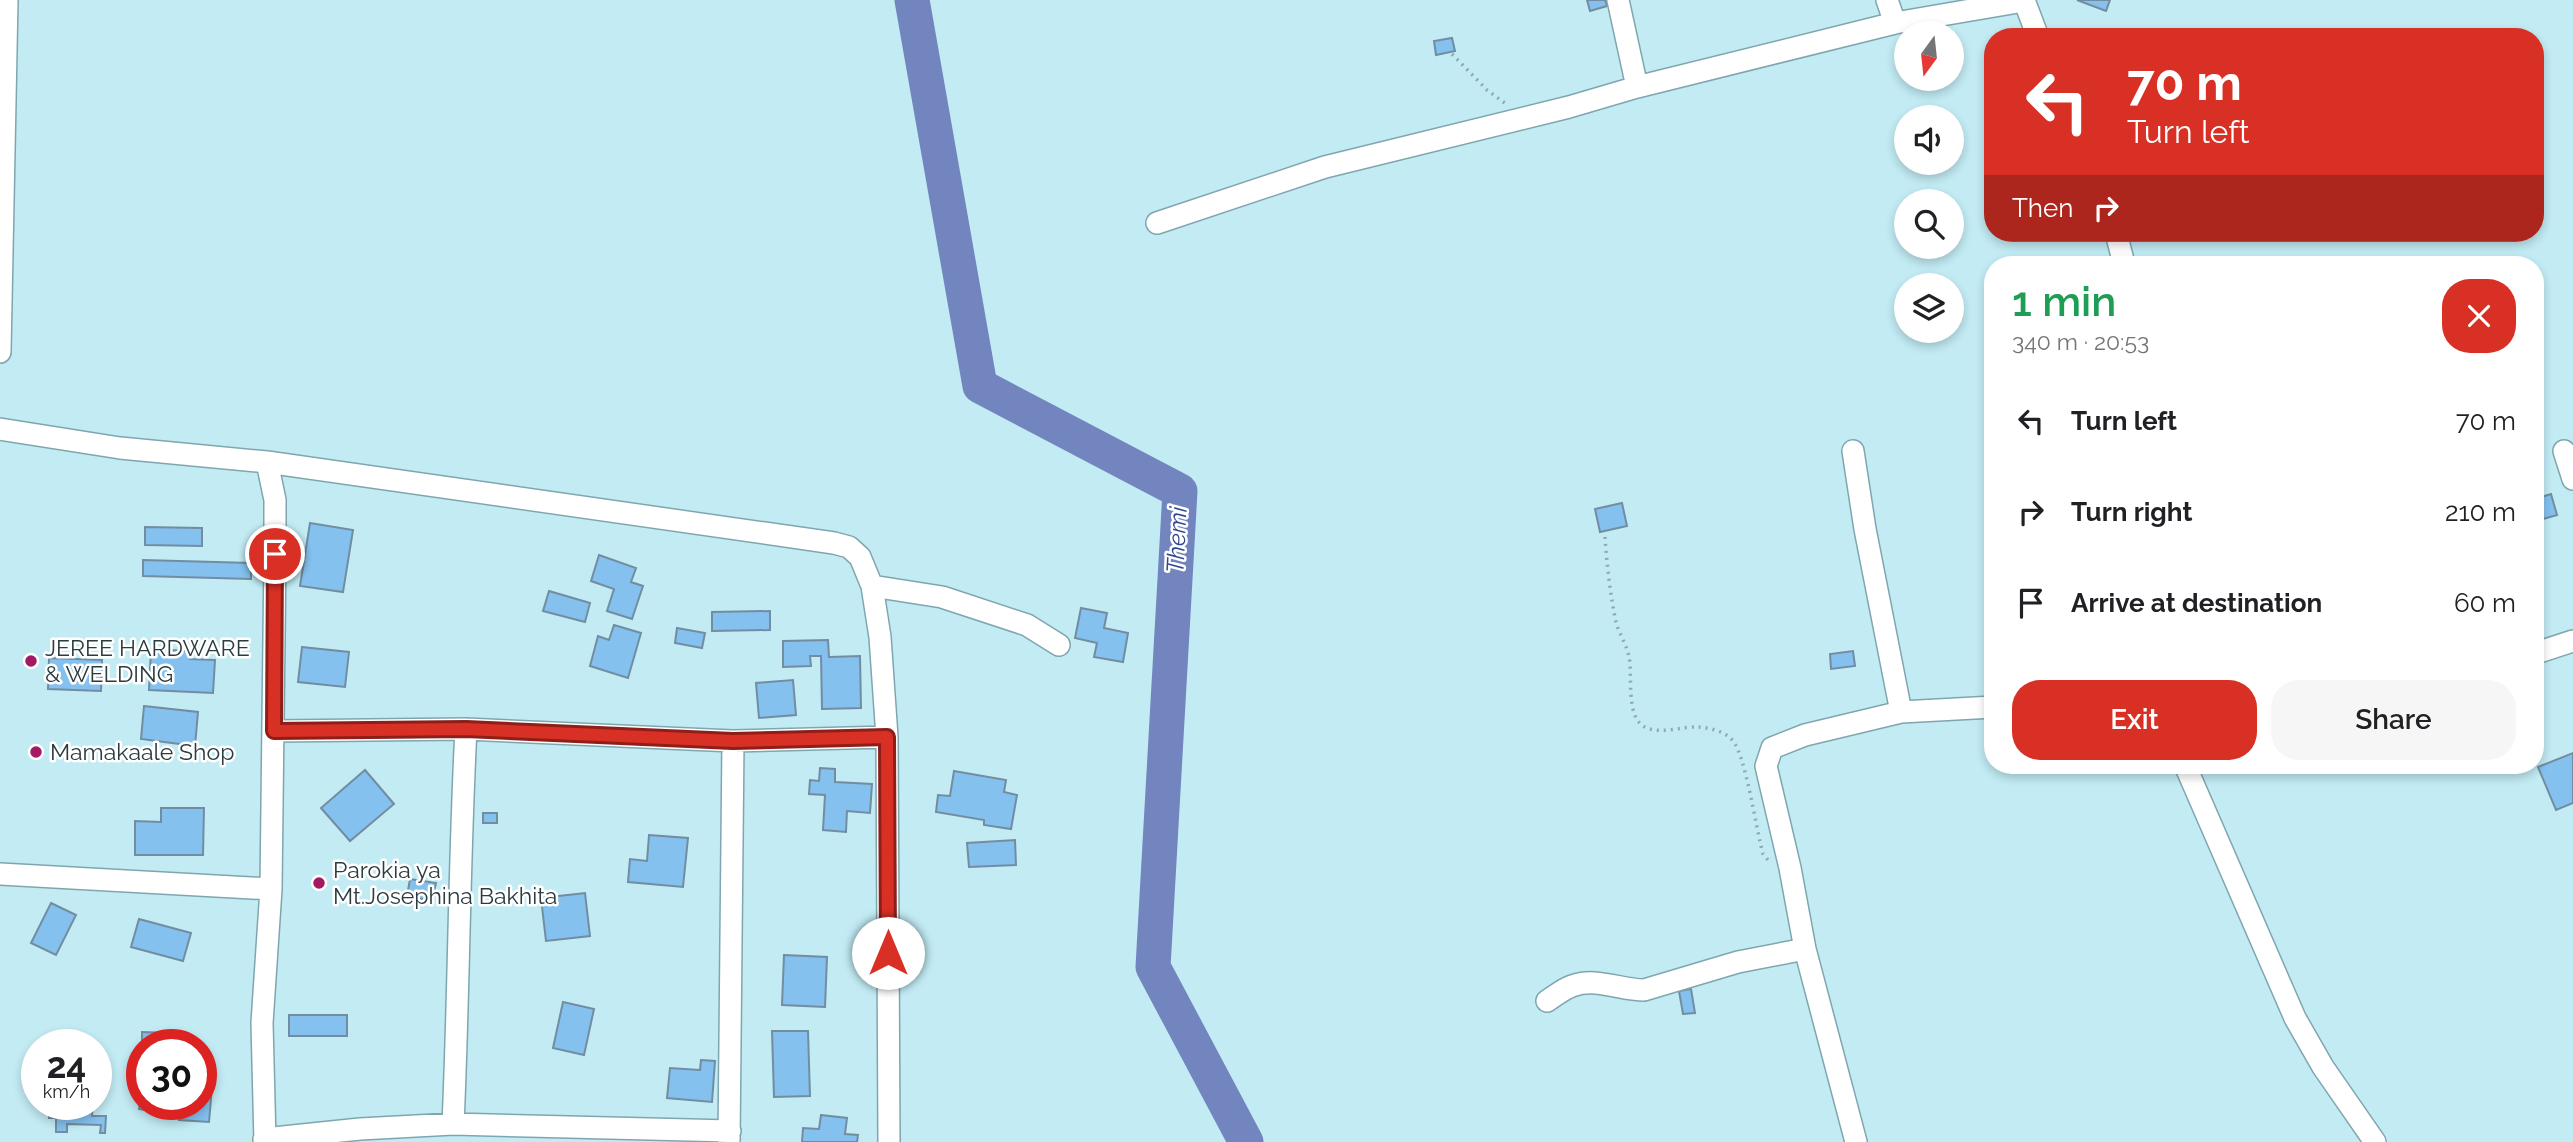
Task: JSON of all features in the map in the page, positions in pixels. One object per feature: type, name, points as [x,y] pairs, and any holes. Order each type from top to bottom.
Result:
[{"type":"street","points":[[0,352],[1,156],[7,0]]},
{"type":"street","points":[[1618,0],[1637,87]]},
{"type":"street","points":[[1887,0],[1894,21]]},
{"type":"street","points":[[1906,21],[2024,0],[2035,28]]},
{"type":"street","points":[[1157,223],[1325,167],[1894,23]]},
{"type":"street","points":[[0,421],[0,439]]},
{"type":"street","points":[[0,429],[120,448],[267,462],[849,547],[860,557],[872,586],[880,637],[887,737],[889,1142]]},
{"type":"street","points":[[1853,451],[1865,529],[1901,712]]},
{"type":"street","points":[[2564,451],[2573,479]]},
{"type":"street","points":[[267,462],[275,500],[271,889],[262,1023],[265,1140],[360,1129],[453,1124],[729,1136],[733,741]]},
{"type":"street","points":[[872,586],[942,597],[1027,625],[1059,645]]},
{"type":"street","points":[[2544,650],[2573,641]]},
{"type":"street","points":[[1856,1142],[1805,949],[1790,868],[1766,766],[1772,748],[1805,735],[1901,712],[1984,707]]},
{"type":"street","points":[[274,731],[466,729],[733,741],[887,737]]},
{"type":"street","points":[[453,1124],[458,876],[466,729]]},
{"type":"street","points":[[2189,774],[2295,1018],[2323,1067],[2375,1142]]},
{"type":"street","points":[[0,874],[271,889]]},
{"type":"street","points":[[1547,1001],[1570,986],[1588,982],[1644,990],[1738,962],[1805,949]]},
{"type":"path","points":[[1452,54],[1487,90],[1525,117]]},
{"type":"path","points":[[1605,537],[1608,578],[1616,625],[1629,656],[1632,706],[1638,720],[1645,727],[1655,730],[1698,727],[1720,732],[1733,740],[1741,758],[1763,854],[1768,860],[1790,868]]},
{"type":"building","points":[[1587,0],[1605,0],[1607,6],[1590,11]]},
{"type":"building","points":[[2077,0],[2110,0],[2106,11]]},
{"type":"building","points":[[1452,38],[1455,51],[1436,55],[1434,41]]},
{"type":"building","points":[[2551,494],[2557,515],[2544,519],[2544,496]]},
{"type":"building","points":[[1622,503],[1627,526],[1600,532],[1595,509]]},
{"type":"building","points":[[310,523],[353,530],[343,592],[300,586]]},
{"type":"building","points":[[145,527],[202,528],[202,546],[145,545]]},
{"type":"building","points":[[599,555],[636,568],[631,582],[643,586],[632,619],[607,611],[614,589],[591,581]]},
{"type":"building","points":[[143,560],[251,563],[251,579],[143,576]]},
{"type":"building","points":[[549,591],[590,603],[585,622],[543,611]]},
{"type":"building","points":[[1081,608],[1107,613],[1104,628],[1128,633],[1123,662],[1094,657],[1097,643],[1075,638]]},
{"type":"building","points":[[770,611],[770,630],[712,631],[712,612]]},
{"type":"building","points":[[614,625],[641,633],[628,678],[590,666],[598,636],[609,640]]},
{"type":"building","points":[[677,628],[705,633],[702,648],[675,643]]},
{"type":"building","points":[[828,640],[829,657],[860,656],[861,708],[822,709],[821,656],[810,656],[811,666],[783,667],[783,641]]},
{"type":"building","points":[[302,647],[349,652],[345,687],[298,682]]},
{"type":"building","points":[[151,649],[190,651],[190,659],[215,660],[213,693],[149,690]]},
{"type":"building","points":[[1853,651],[1855,666],[1831,669],[1830,654]]},
{"type":"building","points":[[49,658],[102,660],[101,691],[48,689]]},
{"type":"building","points":[[793,680],[796,715],[759,718],[756,683]]},
{"type":"building","points":[[144,706],[198,712],[195,746],[141,739]]},
{"type":"building","points":[[2573,753],[2573,803],[2556,810],[2541,774],[2544,774],[2544,765]]},
{"type":"building","points":[[820,768],[835,769],[835,782],[872,784],[870,813],[847,811],[846,832],[823,830],[825,795],[809,794],[810,780],[819,781]]},
{"type":"building","points":[[365,770],[394,804],[350,841],[321,808]]},
{"type":"building","points":[[954,771],[1006,780],[1004,792],[1017,795],[1011,829],[984,825],[984,820],[936,812],[938,795],[950,796]]},
{"type":"building","points":[[161,808],[204,808],[203,855],[135,855],[135,821],[161,822]]},
{"type":"building","points":[[483,813],[497,813],[497,823],[483,823]]},
{"type":"building","points":[[649,835],[688,838],[683,887],[628,882],[630,859],[647,861]]},
{"type":"building","points":[[1015,840],[1016,865],[969,867],[967,843]]},
{"type":"building","points":[[410,879],[436,883],[432,901],[407,896]]},
{"type":"building","points":[[585,893],[590,936],[546,941],[541,898]]},
{"type":"building","points":[[51,903],[76,915],[56,955],[31,943]]},
{"type":"building","points":[[139,919],[191,933],[183,961],[131,947]]},
{"type":"building","points":[[784,955],[827,957],[825,1007],[782,1005]]},
{"type":"building","points":[[1691,989],[1695,1013],[1683,1014],[1679,991]]},
{"type":"building","points":[[563,1002],[594,1009],[584,1055],[553,1048]]},
{"type":"building","points":[[289,1015],[347,1015],[347,1036],[289,1036]]},
{"type":"building","points":[[772,1031],[808,1031],[810,1096],[774,1097]]},
{"type":"building","points":[[701,1060],[715,1061],[712,1102],[667,1098],[670,1068],[700,1070]]},
{"type":"building","points":[[821,1115],[847,1118],[845,1134],[858,1135],[857,1142],[802,1142],[803,1128],[819,1129]]},
{"type":"building","points":[[56,1120],[106,1120],[105,1133],[100,1133],[101,1125],[67,1124],[67,1132],[56,1132]]},
{"type":"waterway","name":"Themi","points":[[912,0],[980,386],[1180,491],[1153,967],[1246,1142]]},
{"type":"place","name":"JEREE HARDWARE & WELDING","points":[[31,661]]},
{"type":"place","name":"Mamakaale Shop","points":[[36,752]]},
{"type":"place","name":"Parokia ya Mt.Josephina Bakhita","points":[[319,883]]},
{"type":"route","points":[[275,554],[274,731],[466,729],[733,741],[887,737],[888,953]]}]
